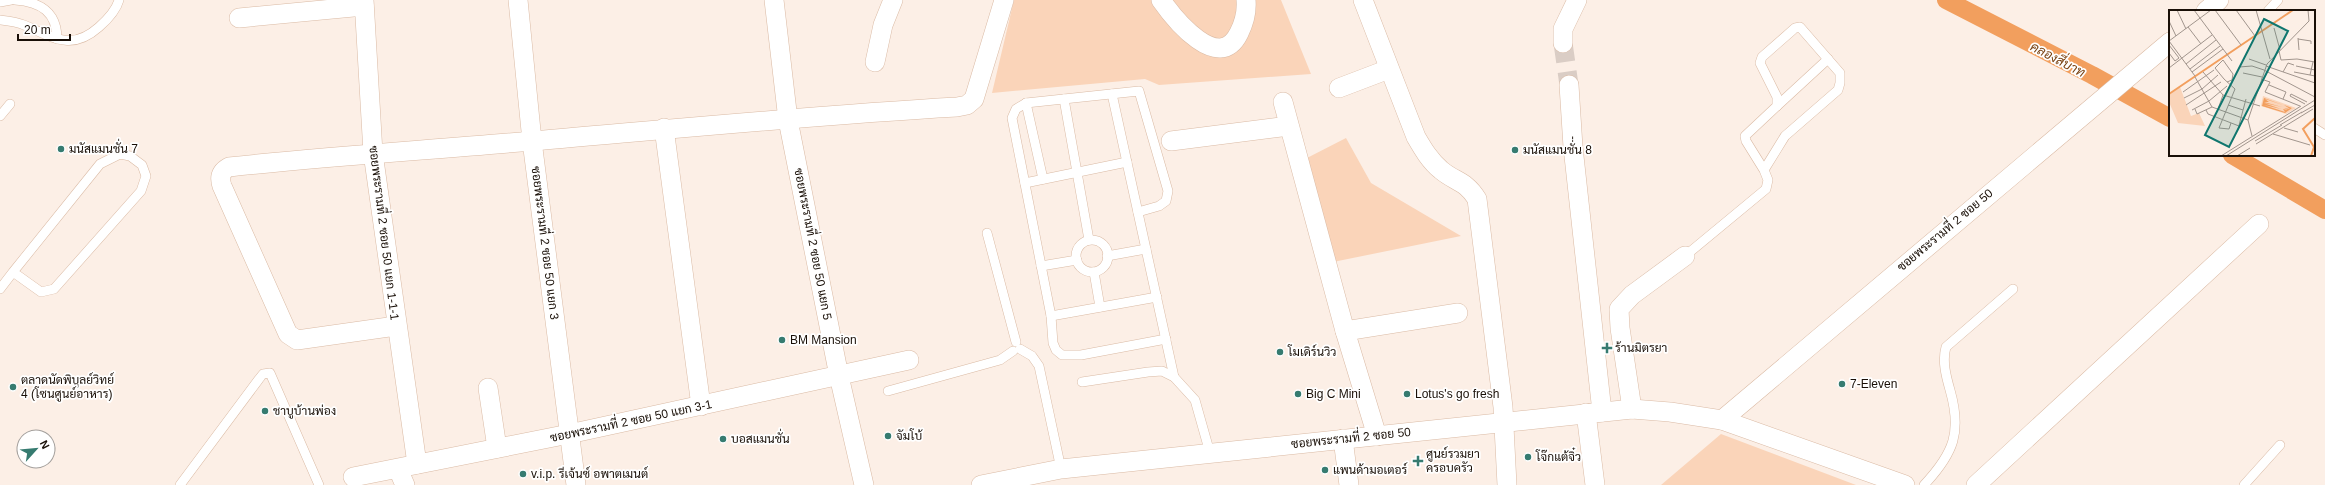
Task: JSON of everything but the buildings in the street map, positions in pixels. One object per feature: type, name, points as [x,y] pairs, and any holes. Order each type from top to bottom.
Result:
[{"type":"street","name":"ซอยพระรามที่ 2 ซอย 50 แยก 3","points":[[518,0],[532,141],[576,485]]},
{"type":"street","name":"ซอยพระรามที่ 2 ซอย 50 แยก 5","points":[[774,0],[788,120],[839,376],[864,485]]},
{"type":"street","points":[[875,62],[883,26],[894,0]]},
{"type":"street","points":[[396,326],[297,340],[288,334],[220,179],[223,170],[229,167],[373,153],[532,141],[664,128],[957,107],[967,104],[974,99],[1004,0]]},
{"type":"street","points":[[1161,0],[1172,16],[1195,38],[1217,48],[1225,48],[1232,44],[1242,27],[1246,0]]},
{"type":"street","points":[[1363,0],[1416,137],[1427,155],[1442,171],[1470,189],[1477,199],[1504,421],[1507,485]]},
{"type":"street","points":[[1563,43],[1563,29],[1577,0]]},
{"type":"street","points":[[2207,10],[2219,0]]},
{"type":"street","points":[[239,18],[364,3]]},
{"type":"street","name":"ซอยพระรามที่ 2 ซอย 50 แยก 1-1-1","points":[[364,3],[373,153],[396,326],[417,464]]},
{"type":"street","name":"ซอยพระรามที่ 2 ซอย 50","points":[[1722,420],[2081,115],[2169,43]]},
{"type":"street","points":[[1339,88],[1389,69]]},
{"type":"street","points":[[1569,85],[1594,412],[1595,485]]},
{"type":"street","points":[[1283,102],[1345,331],[1377,436]]},
{"type":"street","points":[[1171,141],[1289,126]]},
{"type":"street","points":[[664,128],[700,406]]},
{"type":"street","points":[[1976,485],[2259,224]]},
{"type":"street","points":[[1632,409],[1620,328],[1620,309],[1632,295],[1685,256]]},
{"type":"street","points":[[1345,331],[1458,313]]},
{"type":"street","name":"ซอยพระรามที่ 2 ซอย 50 แยก 3-1","points":[[353,477],[402,477],[417,464],[569,434],[908,360]]},
{"type":"street","points":[[488,388],[498,448]]},
{"type":"street","name":"ซอยพระรามที่ 2 ซอย 50","points":[[981,485],[1061,469],[1377,436],[1504,421],[1632,409],[1722,420],[1905,485]]},
{"type":"street","points":[[1343,439],[1349,485]]},
{"type":"lane","points":[[0,2],[11,0]]},
{"type":"lane","points":[[15,0],[37,6],[50,13],[55,20],[57,39]]},
{"type":"lane","points":[[0,20],[23,24],[57,39],[72,41],[88,36],[104,22],[119,0]]},
{"type":"lane","points":[[2269,10],[2278,0]]},
{"type":"lane","points":[[1764,170],[1785,136],[1838,90],[1840,83],[1840,73],[1800,27],[1795,28],[1762,57],[1760,63],[1762,71],[1777,97],[1777,106]]},
{"type":"lane","points":[[1685,256],[1766,189],[1768,180],[1764,170],[1746,142],[1745,136],[1828,59]]},
{"type":"lane","points":[[1138,212],[1159,206],[1166,201],[1168,191],[1139,91],[1026,103],[1016,109],[1012,118],[1051,316],[1053,343],[1056,350],[1062,355],[1081,355],[1166,338]]},
{"type":"lane","points":[[1112,94],[1174,377]]},
{"type":"lane","points":[[1064,99],[1089,240]]},
{"type":"lane","points":[[1026,103],[1042,180]]},
{"type":"lane","points":[[0,116],[10,104]]},
{"type":"lane","points":[[2315,129],[2325,135]]},
{"type":"lane","points":[[0,288],[100,164],[120,154],[130,156],[142,165],[146,176],[141,191],[54,289],[41,292],[13,272]]},
{"type":"lane","points":[[1025,183],[1127,162]]},
{"type":"lane","points":[[987,233],[1016,347],[1032,356],[1039,366],[1061,469]]},
{"type":"lane","points":[[1089,240],[1096,241],[1103,245],[1107,256],[1104,266],[1094,272],[1083,270],[1077,260],[1077,249],[1082,243],[1089,240]]},
{"type":"lane","points":[[1107,256],[1146,249]]},
{"type":"lane","points":[[1041,266],[1077,260]]},
{"type":"lane","points":[[1094,272],[1100,308]]},
{"type":"lane","points":[[1924,485],[1950,450],[1956,427],[1944,364],[1946,347],[2013,289]]},
{"type":"lane","points":[[1051,316],[1157,297]]},
{"type":"lane","points":[[888,391],[1000,360],[1016,347]]},
{"type":"lane","points":[[1082,382],[1162,371],[1174,377],[1195,400],[1210,453]]},
{"type":"lane","points":[[180,485],[263,374],[270,373],[319,485]]},
{"type":"lane","points":[[2244,485],[2280,445]]},
{"type":"shaded area","points":[[1014,0],[1155,0],[1217,54],[1253,0],[1281,0],[1311,74],[1159,85],[1145,79],[992,93]]},
{"type":"shaded area","points":[[1169,0],[1237,0],[1238,19],[1225,40],[1208,39]]},
{"type":"shaded area","points":[[1346,138],[1371,183],[1461,236],[1333,262],[1305,159]]},
{"type":"shaded area","points":[[1721,434],[1856,485],[1661,485]]},
{"type":"waterway","name":"คลองสี่บาท","points":[[1946,0],[2092,75],[2169,117]]},
{"type":"waterway","name":"คลองสี่บาท","points":[[2234,156],[2325,210]]},
{"type":"tunnel","points":[[1563,43],[1569,85]]},
{"type":"place","name":"มนัสแมนชั่น 7","points":[[61,149]]},
{"type":"place","name":"มนัสแมนชั่่น 8","points":[[1515,150]]},
{"type":"place","name":"BM Mansion","points":[[782,340]]},
{"type":"place","name":"ร้านมิตรยา","points":[[1607,348]]},
{"type":"place","name":"โมเดิร์นวิว","points":[[1280,352]]},
{"type":"place","name":"7-Eleven","points":[[1842,384]]},
{"type":"place","name":"ตลาดนัดพิบูลย์วิทย์ 4 (โซนศูนย์อาหาร)","points":[[13,387]]},
{"type":"place","name":"Big C Mini","points":[[1298,394]]},
{"type":"place","name":"Lotus's go fresh","points":[[1407,394]]},
{"type":"place","name":"ชาบูบ้านพ่อง","points":[[265,411]]},
{"type":"place","name":"จัมโบ้","points":[[888,436]]},
{"type":"place","name":"บอสแมนชั่น","points":[[723,439]]},
{"type":"place","name":"โจ๊กแต้จิ๋ว","points":[[1528,457]]},
{"type":"place","name":"ศูนย์รวมยา ครอบครัว","points":[[1418,461]]},
{"type":"place","name":"แพนด้ามอเตอร์","points":[[1325,470]]},
{"type":"place","name":"v.i.p. รีเจ้นซ์ อพาตเมนต์","points":[[523,474]]}]
